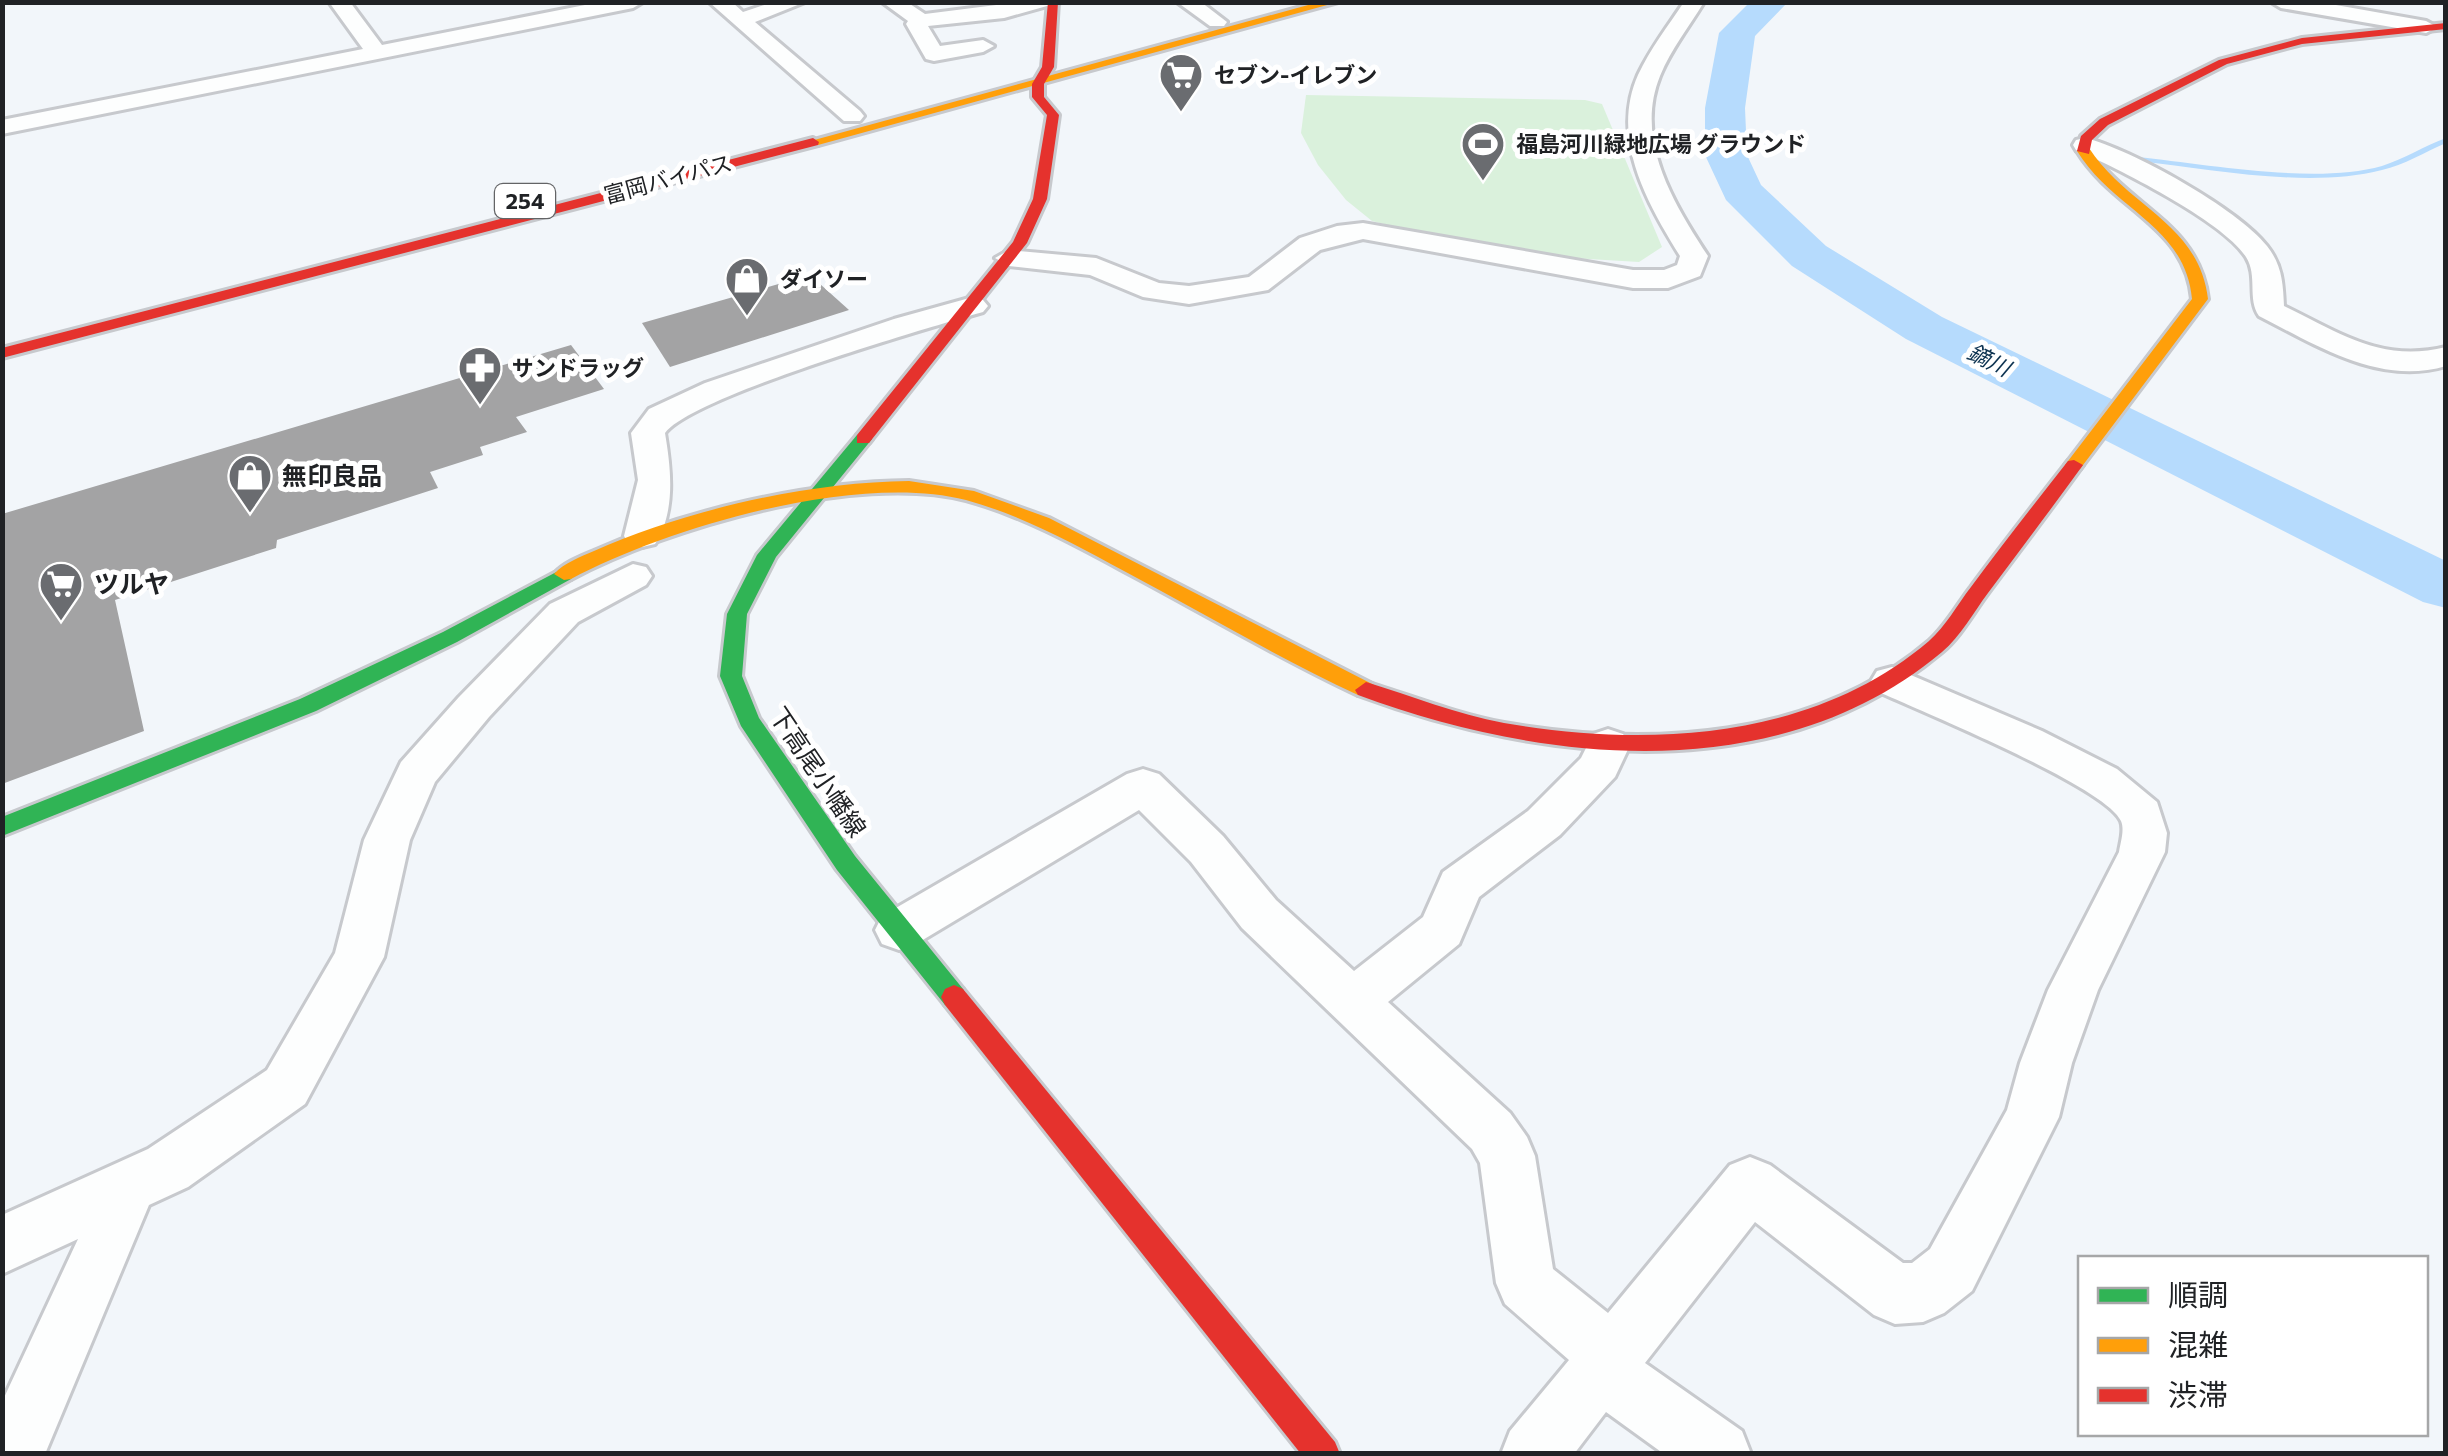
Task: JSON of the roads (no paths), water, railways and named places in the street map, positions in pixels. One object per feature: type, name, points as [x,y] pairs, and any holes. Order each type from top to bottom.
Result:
[{"type":"main road","points":[[1043,75],[1052,2]]},
{"type":"main road","name":"富岡バイパス","points":[[2,334],[852,116],[1043,75],[1288,2]]},
{"type":"main road","name":"富岡バイパス","points":[[2,353],[1043,75],[1334,2]]},
{"type":"main road","points":[[637,556],[719,513],[860,486],[965,493],[1140,568],[1359,686],[1432,716],[1608,745],[1728,740],[1798,723],[1858,700],[1892,681],[1938,646],[2200,300],[2204,284],[2196,263],[2177,238],[2100,178],[2084,153],[2086,139],[2104,122],[2223,62],[2302,40],[2436,27]]},
{"type":"main road","name":"下高尾小幡線","points":[[1043,75],[1038,97],[1053,115],[1045,179],[1030,221],[1009,258],[973,306],[767,554],[737,614],[732,676],[749,720],[846,863],[1323,1454]]},
{"type":"main road","points":[[2,828],[258,728],[535,613]]},
{"type":"street","points":[[339,2],[378,53]]},
{"type":"street","points":[[2,127],[634,2]]},
{"type":"street","points":[[719,2],[852,116]]},
{"type":"street","points":[[739,20],[795,2]]},
{"type":"street","points":[[892,2],[919,21]]},
{"type":"street","points":[[919,21],[1004,12],[1052,2]]},
{"type":"street","points":[[1187,2],[1217,22]]},
{"type":"street","points":[[1009,258],[1096,266],[1154,291],[1190,295],[1258,284],[1310,244],[1337,234],[1363,231],[1614,276],[1668,279],[1690,270],[1694,256],[1664,210],[1651,180],[1640,125],[1645,84],[1694,2]]},
{"type":"street","points":[[2281,2],[2436,27]]},
{"type":"street","points":[[919,21],[916,24],[934,54],[982,46]]},
{"type":"street","points":[[2085,145],[2141,169],[2242,236],[2268,273],[2269,310],[2365,354],[2432,362],[2446,356]]},
{"type":"street","points":[[2,1245],[168,1168],[286,1087],[359,957],[387,840],[417,774],[474,707],[535,613],[564,613],[637,556],[655,480],[648,433],[661,416],[716,390],[904,325],[973,306]]},
{"type":"street","points":[[1533,1454],[1750,1184],[1895,1294],[1923,1292],[1951,1270],[2032,1117],[2046,1063],[2074,990],[2142,852],[2145,827],[2141,813],[2128,798],[2092,775],[1892,681]]},
{"type":"street","points":[[1353,1001],[1442,930],[1460,885],[1544,823],[1600,766],[1608,745]]},
{"type":"street","points":[[900,930],[1143,786],[1207,850],[1259,914],[1491,1131],[1507,1156],[1526,1283],[1605,1362],[1719,1454]]},
{"type":"street","points":[[12,1454],[116,1220],[124,1190]]},
{"type":"waterway","name":"鏑川","points":[[1771,2],[1737,33],[1725,108],[1726,155],[1742,191],[1809,256],[1924,328],[2446,587]]},
{"type":"waterway","points":[[2137,159],[2261,173],[2328,175],[2382,168],[2446,140]]},
{"type":"place","name":"セブン-イレブン","points":[[1181,113]]},
{"type":"place","name":"福島河川緑地広場 グラウンド","points":[[1483,182]]},
{"type":"place","name":"ダイソー","points":[[747,317]]},
{"type":"place","name":"サンドラッグ","points":[[480,406]]},
{"type":"place","name":"無印良品","points":[[250,514]]},
{"type":"place","name":"ツルヤ","points":[[61,622]]}]
